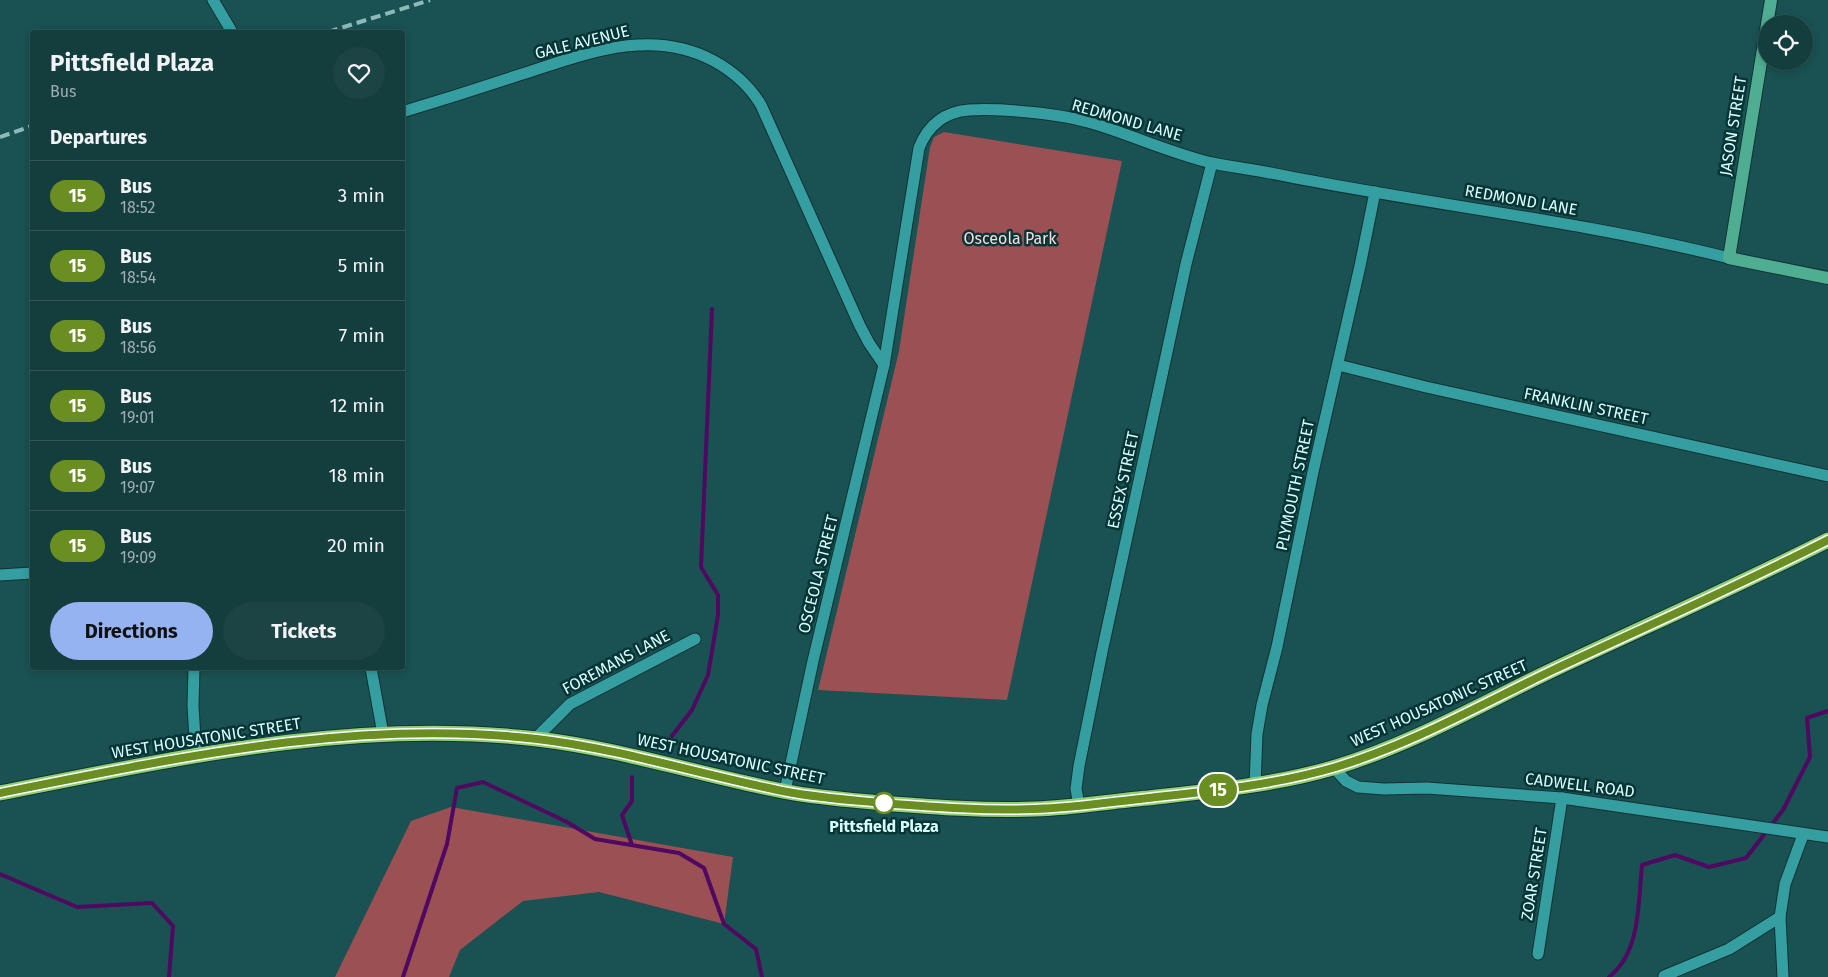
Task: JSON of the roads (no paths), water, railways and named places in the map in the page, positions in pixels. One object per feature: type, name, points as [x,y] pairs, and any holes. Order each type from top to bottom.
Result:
[{"type":"highway","name":"WEST HOUSATONIC STREET","points":[[0,793],[196,755],[294,740],[383,734],[456,734],[565,743],[784,791],[835,798],[963,809],[1031,809],[1255,785],[1334,768],[1385,750],[1630,633],[1737,586],[1828,540]]},
{"type":"street","points":[[213,0],[231,30]]},
{"type":"street","name":"JASON STREET","points":[[1728,258],[1771,0]]},
{"type":"street","name":"GALE AVENUE","points":[[405,111],[583,56],[644,44],[677,47],[710,59],[735,74],[757,98],[768,118],[825,252],[860,326],[884,365]]},
{"type":"street","name":"REDMOND LANE","points":[[884,365],[901,268],[917,154],[924,136],[936,121],[958,112],[982,110],[1067,118],[1098,125],[1212,163],[1577,226],[1728,258]]},
{"type":"street","name":"ESSEX STREET","points":[[1079,805],[1076,790],[1079,766],[1102,652],[1186,264],[1212,163]]},
{"type":"street","name":"PLYMOUTH STREET","points":[[1255,785],[1257,734],[1262,705],[1277,646],[1313,472],[1375,192]]},
{"type":"street","points":[[1728,258],[1828,278]]},
{"type":"street","name":"OSCEOLA STREET","points":[[784,791],[818,638],[884,365]]},
{"type":"street","name":"FRANKLIN STREET","points":[[1338,365],[1444,391],[1828,476]]},
{"type":"street","points":[[0,576],[30,573]]},
{"type":"street","name":"FOREMANS LANE","points":[[534,739],[570,704],[695,638]]},
{"type":"street","points":[[194,670],[193,706],[196,755]]},
{"type":"street","points":[[370,670],[383,734]]},
{"type":"street","name":"CADWELL ROAD","points":[[1334,768],[1346,781],[1358,787],[1384,790],[1437,789],[1562,798],[1803,835],[1828,837]]},
{"type":"street","name":"ZOAR STREET","points":[[1538,954],[1562,798]]},
{"type":"street","points":[[1783,977],[1780,917],[1785,884],[1803,835]]},
{"type":"street","points":[[1664,976],[1729,949],[1780,917]]},
{"type":"waterway","points":[[672,736],[692,710],[708,675],[718,615],[718,595],[701,567],[712,309]]},
{"type":"waterway","points":[[1609,977],[1619,967],[1632,941],[1638,911],[1642,865],[1675,855],[1709,867],[1746,858],[1783,810],[1810,757],[1807,718],[1828,711]]},
{"type":"waterway","points":[[632,777],[632,801],[622,815],[632,845]]},
{"type":"waterway","points":[[403,977],[447,844],[457,788],[483,782],[567,822],[595,839],[679,853],[704,868],[724,924],[756,949],[762,977]]},
{"type":"waterway","points":[[0,874],[77,907],[152,903],[173,926],[169,977]]},
{"type":"railway","points":[[334,30],[430,0]]},
{"type":"railway","points":[[0,137],[30,127]]},
{"type":"place","name":"Pittsfield Plaza","points":[[884,803]]},
{"type":"park label","name":"Osceola Park","points":[[1010,238]]}]
